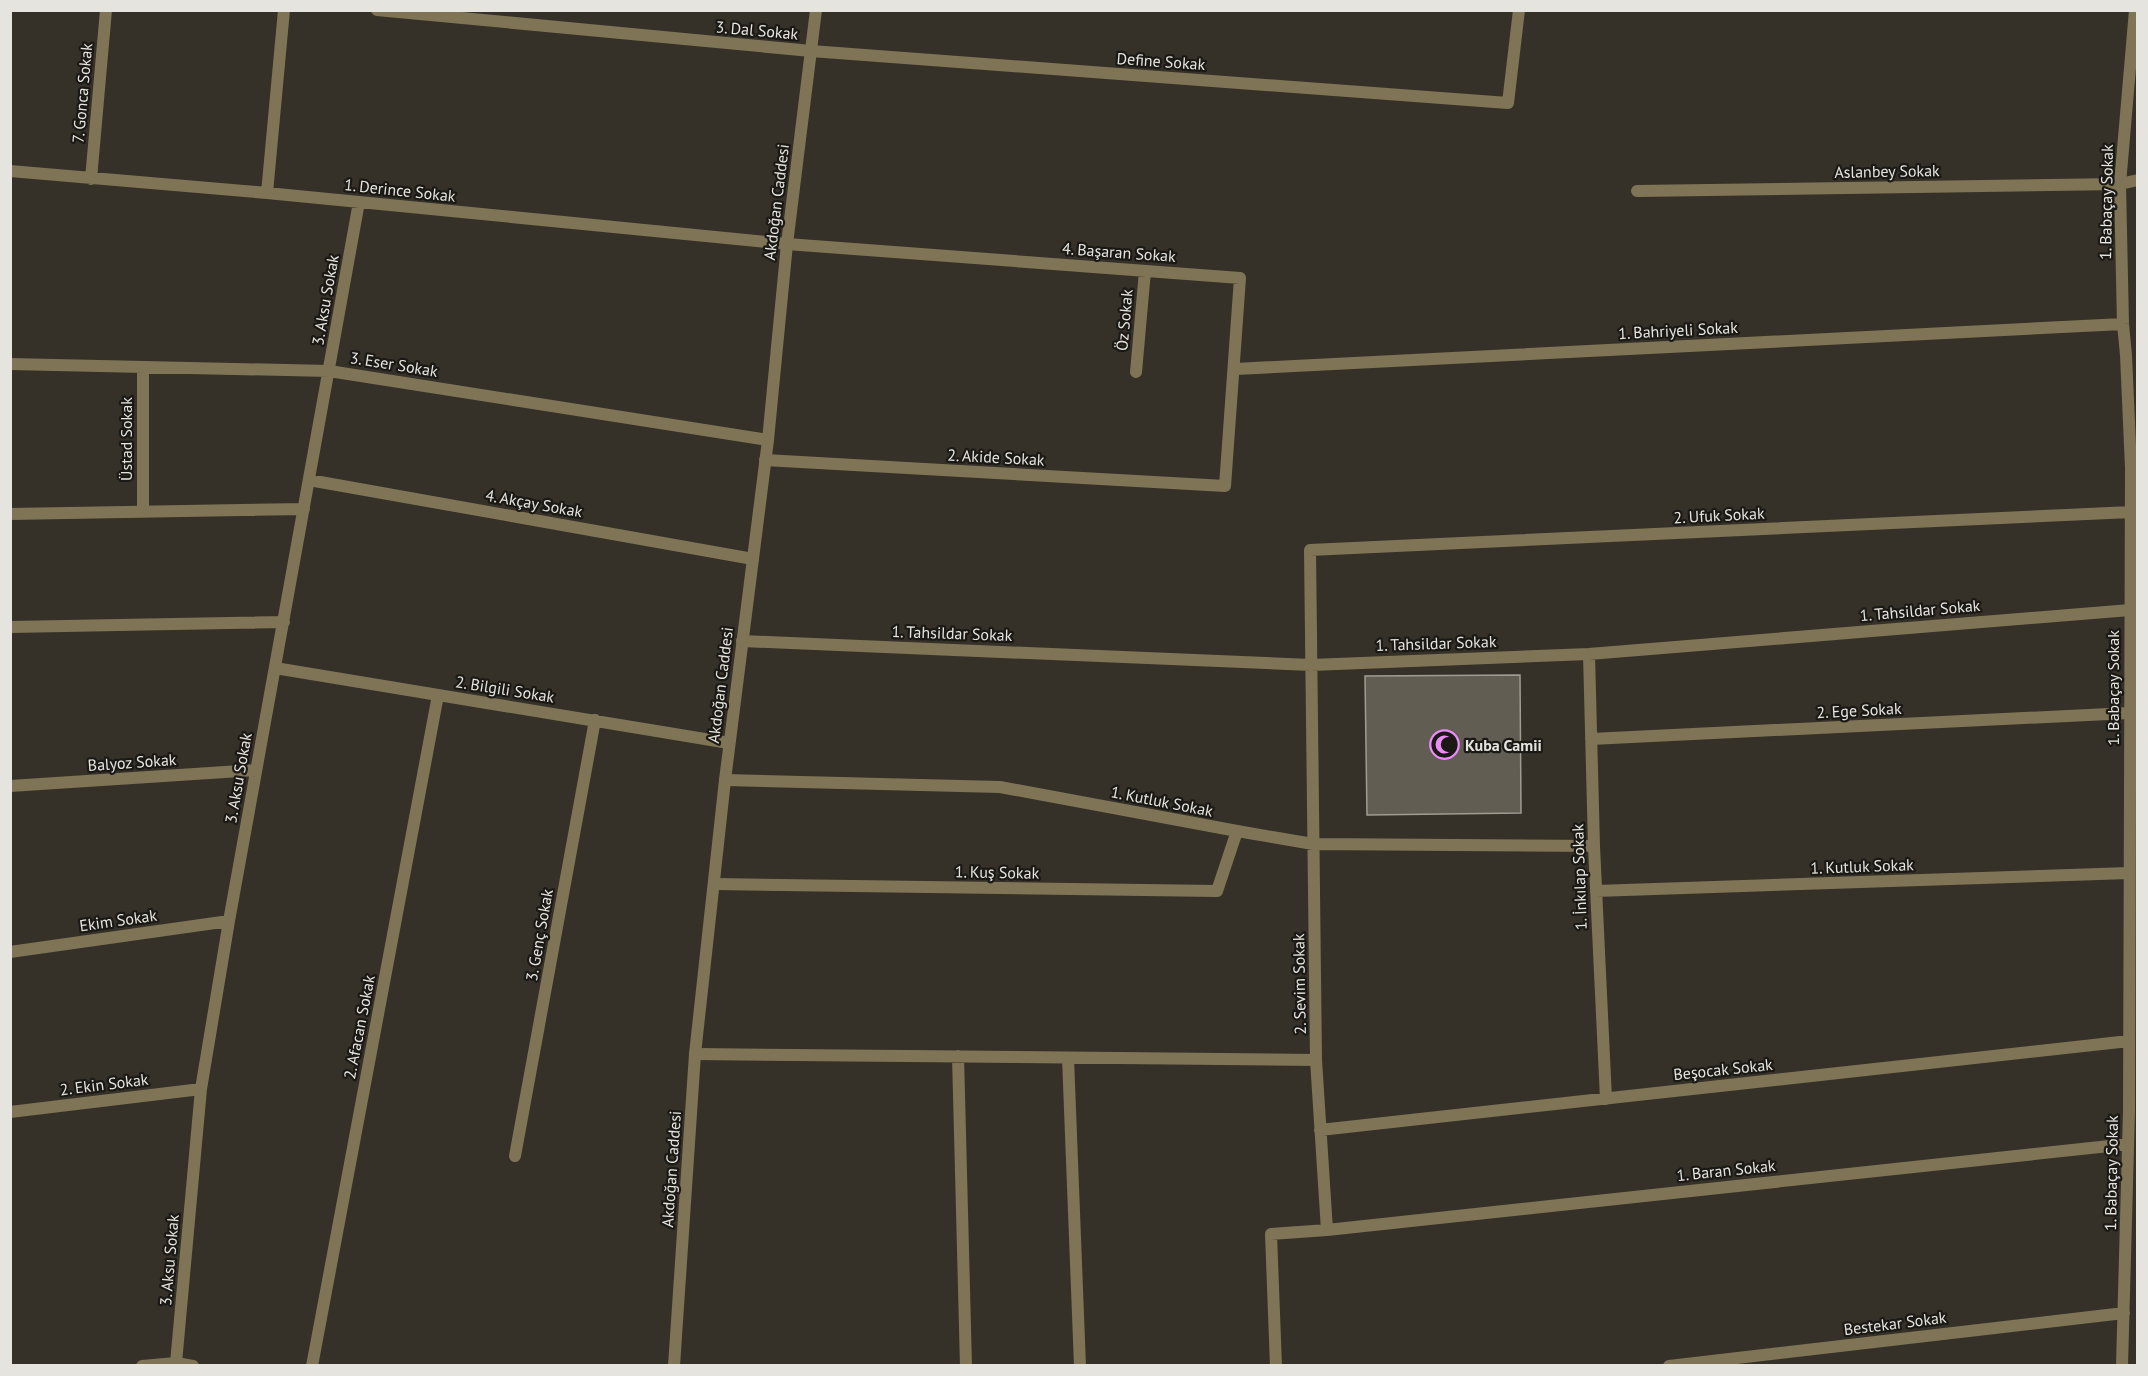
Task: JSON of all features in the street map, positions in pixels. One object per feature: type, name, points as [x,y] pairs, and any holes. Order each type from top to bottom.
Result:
[{"type":"street","name":"7. Gonca Sokak","points":[[91,179],[106,10]]},
{"type":"street","points":[[267,193],[284,10]]},
{"type":"street","name":"3. Dal Sokak","points":[[377,10],[811,51]]},
{"type":"street","name":"Akdoğan Caddesi","points":[[675,1365],[695,1054],[729,743],[768,440],[787,244],[816,10]]},
{"type":"street","name":"Define Sokak","points":[[811,51],[1508,103],[1519,10]]},
{"type":"street","name":"1. Babaçay Sokak","points":[[2122,1365],[2124,1313],[2132,1258],[2128,1144],[2133,1109],[2129,1041],[2133,948],[2129,873],[2134,767],[2130,713],[2130,610],[2134,572],[2131,512],[2132,354],[2123,324],[2120,184],[2135,10]]},
{"type":"street","name":"1. Derince Sokak","points":[[10,171],[267,193],[787,244]]},
{"type":"street","name":"Aslanbey Sokak","points":[[1636,191],[2120,184],[2138,180]]},
{"type":"street","name":"3. Aksu Sokak","points":[[176,1363],[201,1089],[358,202]]},
{"type":"street","name":"4. Başaran Sokak","points":[[787,244],[1240,278],[1225,486]]},
{"type":"street","name":"Öz Sokak","points":[[1136,372],[1145,271]]},
{"type":"street","name":"1. Bahriyeli Sokak","points":[[1235,369],[2123,324]]},
{"type":"street","name":"3. Eser Sokak","points":[[10,364],[329,371],[768,440]]},
{"type":"street","name":"Üstad Sokak","points":[[143,367],[143,512]]},
{"type":"street","name":"2. Akide Sokak","points":[[765,460],[1225,486]]},
{"type":"street","name":"4. Akçay Sokak","points":[[309,480],[753,559]]},
{"type":"street","points":[[10,514],[304,509]]},
{"type":"street","name":"2. Ufuk Sokak","points":[[1310,550],[2131,512]]},
{"type":"street","name":"2. Sevim Sokak","points":[[1310,550],[1317,1060],[1328,1230]]},
{"type":"street","name":"1. Tahsildar Sokak","points":[[742,641],[1311,665],[1589,654],[2130,610]]},
{"type":"street","points":[[10,627],[284,622]]},
{"type":"street","name":"1. İnkılap Sokak","points":[[1589,654],[1594,846],[1606,1099]]},
{"type":"street","name":"2. Bilgili Sokak","points":[[275,668],[729,743]]},
{"type":"street","name":"2. Afacan Sokak","points":[[312,1365],[438,695]]},
{"type":"street","name":"2. Ege Sokak","points":[[1591,739],[2130,713]]},
{"type":"street","name":"3. Genç Sokak","points":[[515,1156],[595,720]]},
{"type":"street","name":"Balyoz Sokak","points":[[10,786],[256,771]]},
{"type":"street","name":"1. Kutluk Sokak","points":[[725,780],[1000,787],[1313,844],[1594,846]]},
{"type":"street","name":"1. Kuş Sokak","points":[[714,884],[1217,891],[1237,831]]},
{"type":"street","name":"1. Kutluk Sokak","points":[[1596,891],[2129,873]]},
{"type":"street","name":"Ekim Sokak","points":[[10,952],[229,921]]},
{"type":"street","name":"Beşocak Sokak","points":[[1320,1130],[2129,1041]]},
{"type":"street","points":[[695,1054],[1317,1060]]},
{"type":"street","points":[[958,1056],[966,1365]]},
{"type":"street","points":[[1068,1058],[1080,1365]]},
{"type":"street","name":"2. Ekin Sokak","points":[[10,1112],[201,1089]]},
{"type":"street","name":"1. Baran Sokak","points":[[1328,1230],[2128,1144]]},
{"type":"street","points":[[1276,1365],[1271,1234],[1328,1230]]},
{"type":"street","name":"Bestekar Sokak","points":[[1669,1365],[2124,1313]]},
{"type":"street","points":[[142,1365],[176,1363],[193,1365]]},
{"type":"building","name":"Kuba Camii","points":[[1520,675],[1521,813],[1367,815],[1365,676]]},
{"type":"place","name":"Kuba Camii","points":[[1444,745]]}]
